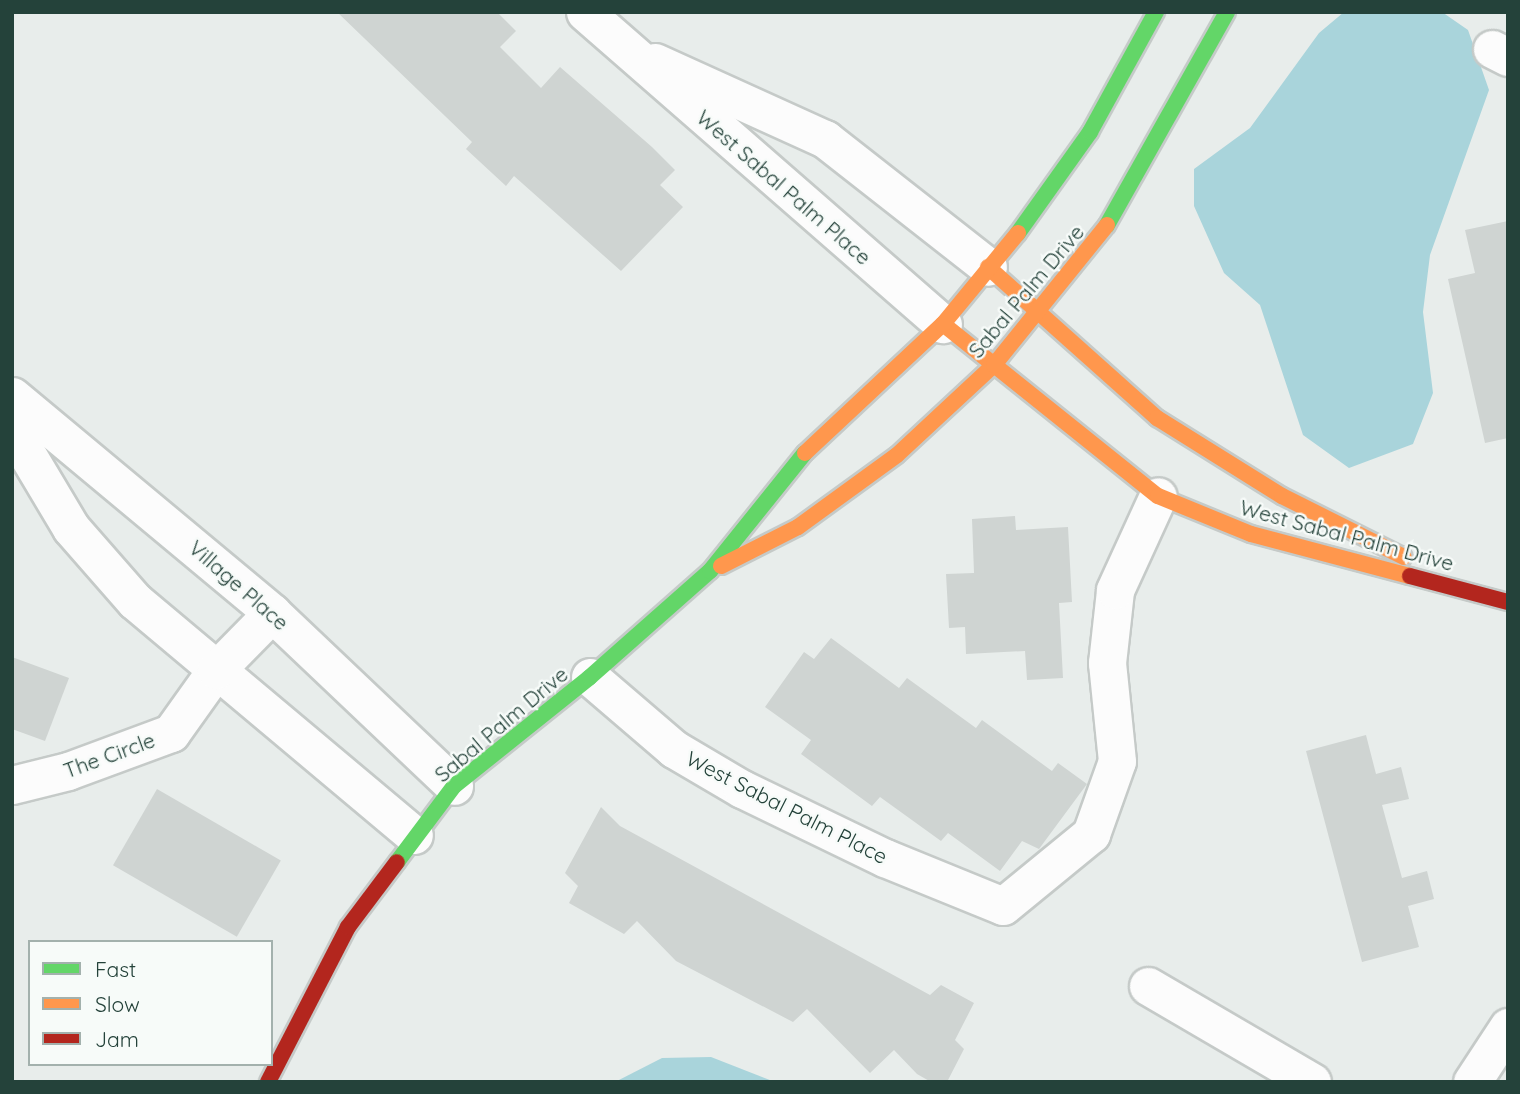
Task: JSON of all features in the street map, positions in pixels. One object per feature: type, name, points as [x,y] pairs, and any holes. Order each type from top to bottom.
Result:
[{"type":"street","name":"West Sabal Palm Place","points":[[585,12],[943,324]]},
{"type":"street","name":"Sabal Palm Drive","points":[[268,1082],[348,927],[414,835],[454,786],[590,677],[710,571],[813,443],[943,324],[1039,208],[1090,132],[1156,12]]},
{"type":"street","name":"Sabal Palm Drive","points":[[710,571],[809,519],[897,454],[994,365],[1040,313],[1110,221],[1227,12]]},
{"type":"street","name":"West Sabal Palm Place","points":[[625,49],[825,139],[988,267]]},
{"type":"street","name":"West Sabal Palm Drive","points":[[988,267],[1157,418],[1282,496],[1469,590]]},
{"type":"street","name":"West Sabal Palm Drive","points":[[943,324],[1158,496],[1251,534],[1508,602]]},
{"type":"street","name":"Village Place","points":[[12,396],[272,613],[454,786]]},
{"type":"street","points":[[12,429],[71,528],[135,601],[414,835]]},
{"type":"street","name":"West Sabal Palm Place","points":[[590,677],[674,750],[742,789],[885,858],[1003,906],[1091,835],[1117,761],[1107,663],[1115,590],[1158,496]]},
{"type":"street","name":"The Circle","points":[[12,785],[68,771],[171,733],[216,670],[272,613]]},
{"type":"street","points":[[1148,986],[1312,1082]]},
{"type":"street","points":[[1472,1082],[1508,1027]]},
{"type":"water","points":[[1344,12],[1442,12],[1468,30],[1489,90],[1430,255],[1423,312],[1433,393],[1413,444],[1349,468],[1303,435],[1260,305],[1224,273],[1194,206],[1194,169],[1250,128],[1319,33]]},
{"type":"water","points":[[711,1057],[775,1082],[615,1082],[662,1058]]},
{"type":"building","points":[[337,12],[497,12],[516,31],[500,47],[541,88],[560,67],[652,147],[675,170],[660,185],[683,207],[621,271],[514,176],[506,186],[466,149],[472,142]]},
{"type":"building","points":[[1508,221],[1508,438],[1485,443],[1448,279],[1475,273],[1465,230]]},
{"type":"building","points":[[1015,516],[1016,530],[1068,527],[1072,602],[1059,603],[1063,678],[1027,680],[1025,651],[966,654],[965,627],[949,628],[946,574],[974,573],[972,519]]},
{"type":"building","points":[[831,638],[899,688],[907,678],[976,728],[982,720],[1052,771],[1058,763],[1087,784],[1039,849],[1022,841],[1000,871],[948,833],[941,841],[880,797],[872,806],[801,754],[811,740],[765,707],[804,652],[814,659]]},
{"type":"building","points":[[12,657],[69,678],[45,741],[12,729]]},
{"type":"building","points":[[1366,735],[1376,774],[1401,767],[1409,799],[1382,805],[1402,878],[1427,871],[1434,899],[1408,906],[1419,947],[1362,962],[1306,751]]},
{"type":"building","points":[[157,789],[281,860],[237,937],[113,865]]},
{"type":"building","points":[[601,807],[620,826],[930,995],[941,985],[974,1003],[955,1040],[964,1049],[947,1082],[931,1082],[917,1074],[894,1050],[870,1073],[807,1009],[793,1022],[676,961],[637,921],[624,934],[569,903],[578,886],[565,873]]},
{"type":"traffic: fast","points":[[1018,233],[1090,132],[1156,12]]},
{"type":"traffic: fast","points":[[1107,225],[1227,12]]},
{"type":"traffic: fast","points":[[397,862],[454,786],[590,677],[710,571],[805,453]]},
{"type":"traffic: slow","points":[[721,566],[798,527],[897,455],[994,365],[1107,225]]},
{"type":"traffic: slow","points":[[805,453],[943,324],[1018,233]]},
{"type":"traffic: slow","points":[[988,267],[1157,418],[1282,496],[1404,557]]},
{"type":"traffic: slow","points":[[943,324],[1158,496],[1251,534],[1410,576]]},
{"type":"traffic: jam","points":[[1410,576],[1508,602]]},
{"type":"traffic: jam","points":[[268,1082],[348,927],[397,862]]}]
